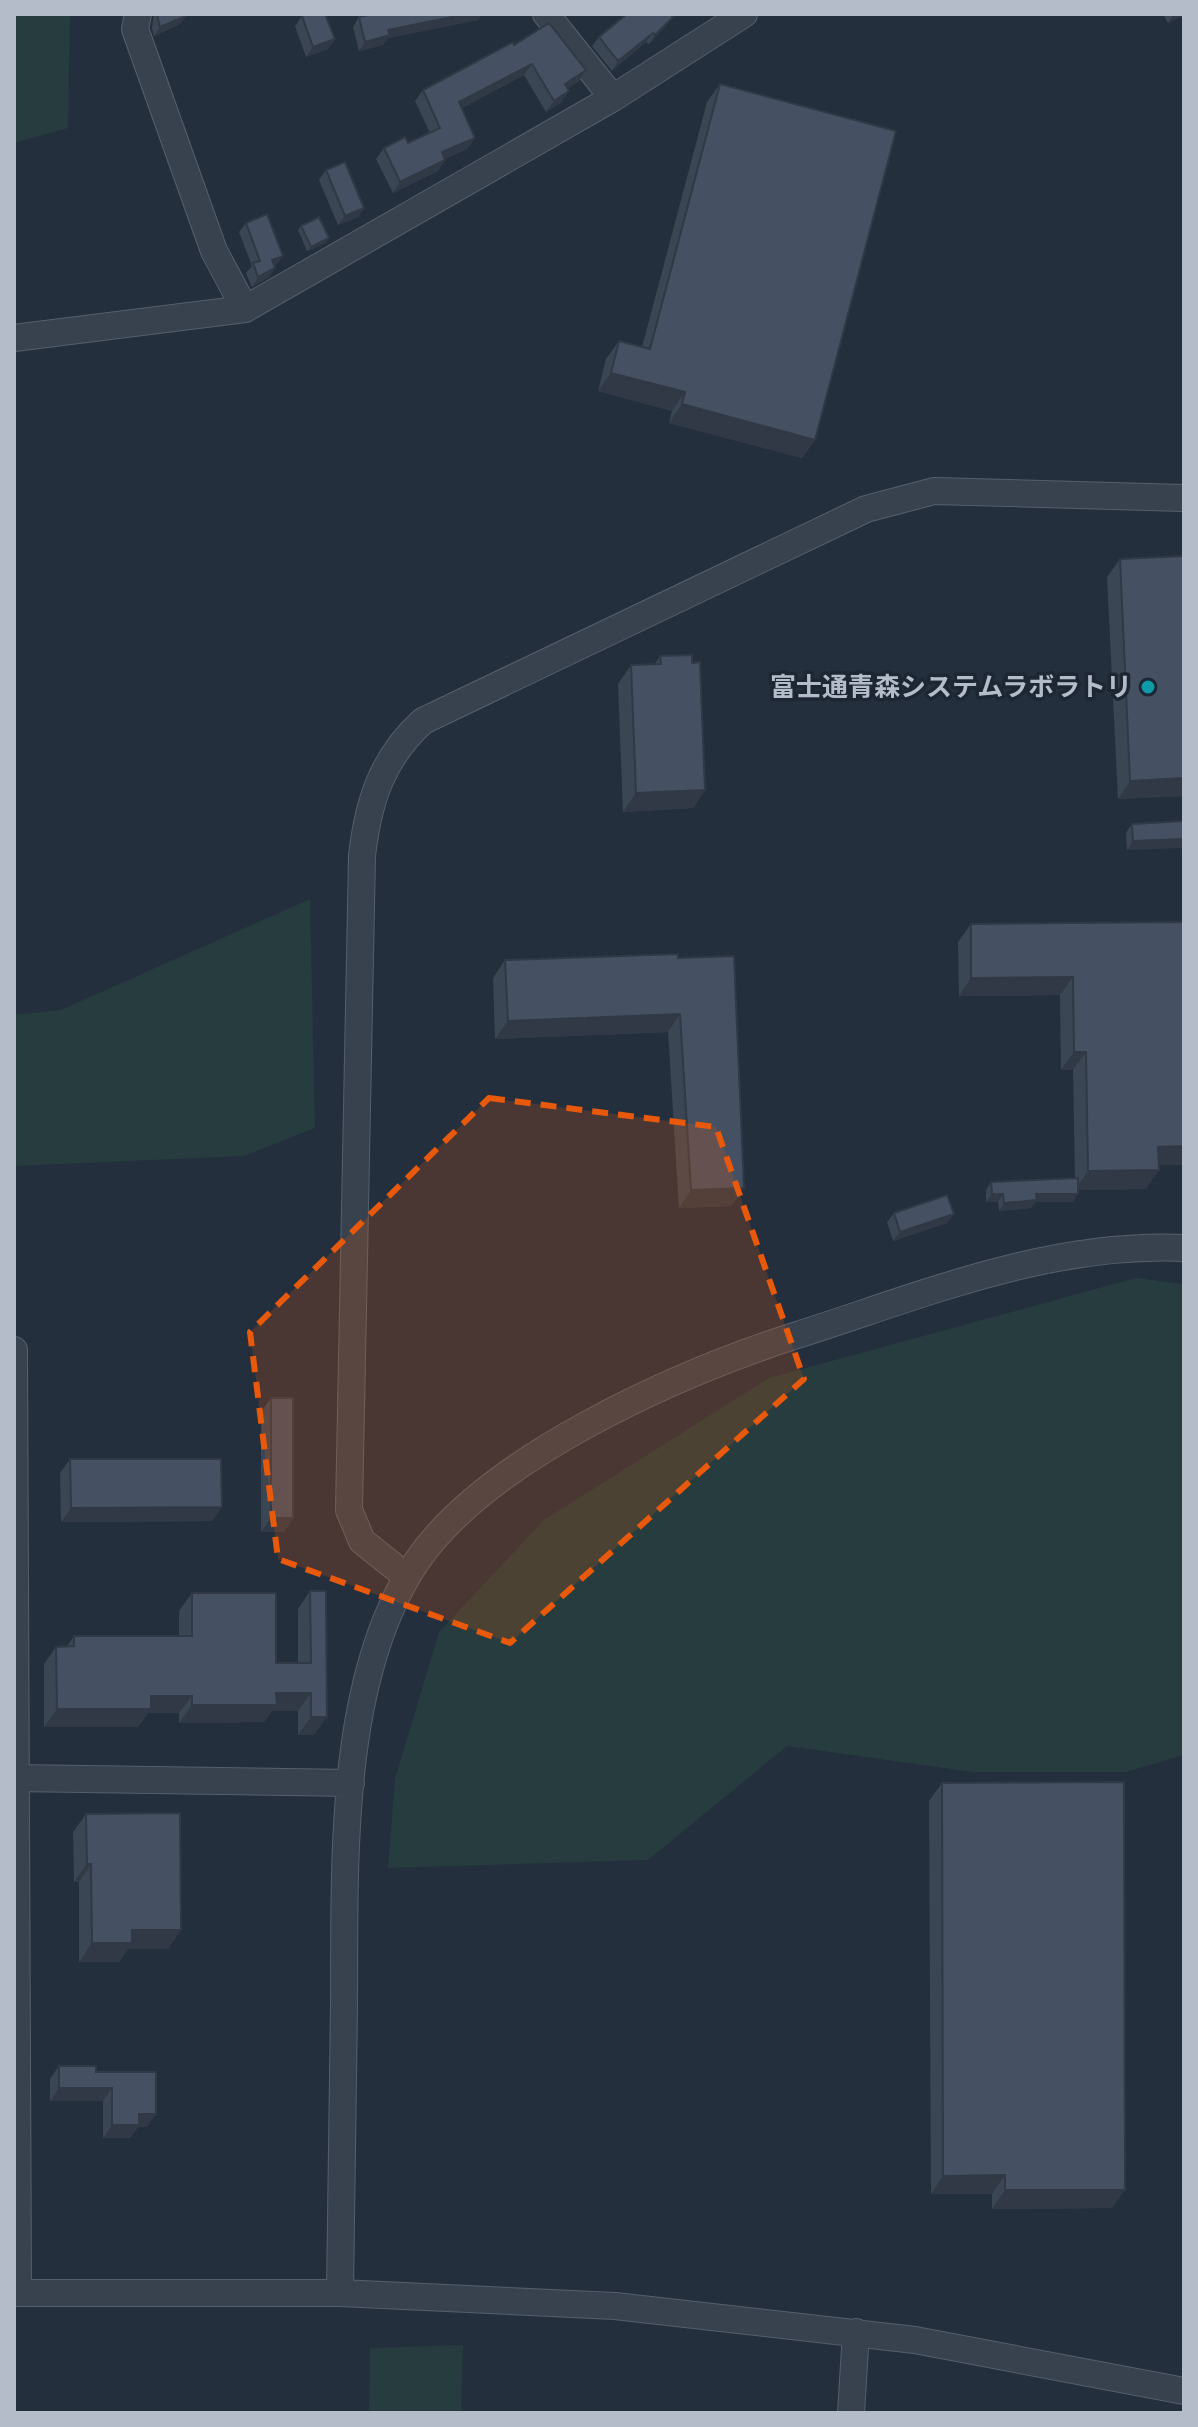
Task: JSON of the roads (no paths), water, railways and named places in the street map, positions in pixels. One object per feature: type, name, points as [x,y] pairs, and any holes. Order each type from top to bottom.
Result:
[{"type":"street","points":[[138,14],[135,29],[214,251],[245,309]]},
{"type":"street","points":[[546,14],[613,98]]},
{"type":"street","points":[[14,338],[245,309],[613,98],[744,14]]},
{"type":"street","points":[[407,1577],[362,1541],[349,1510],[362,856],[374,791],[401,741],[423,721],[801,536],[866,509],[934,491],[1184,498]]},
{"type":"street","points":[[340,2293],[346,1856],[351,1783],[371,1667],[383,1626],[407,1577],[434,1540],[505,1477],[588,1423],[669,1384],[761,1346],[1011,1266],[1083,1251],[1184,1248]]},
{"type":"street","points":[[14,1350],[16,2293],[340,2293],[559,2301],[699,2313],[947,2345],[1184,2391]]},
{"type":"street","points":[[14,1778],[351,1783]]},
{"type":"street","points":[[851,2413],[856,2332]]},
{"type":"place","name":"富士通青森システムラボラトリ","points":[[1148,687]]}]
